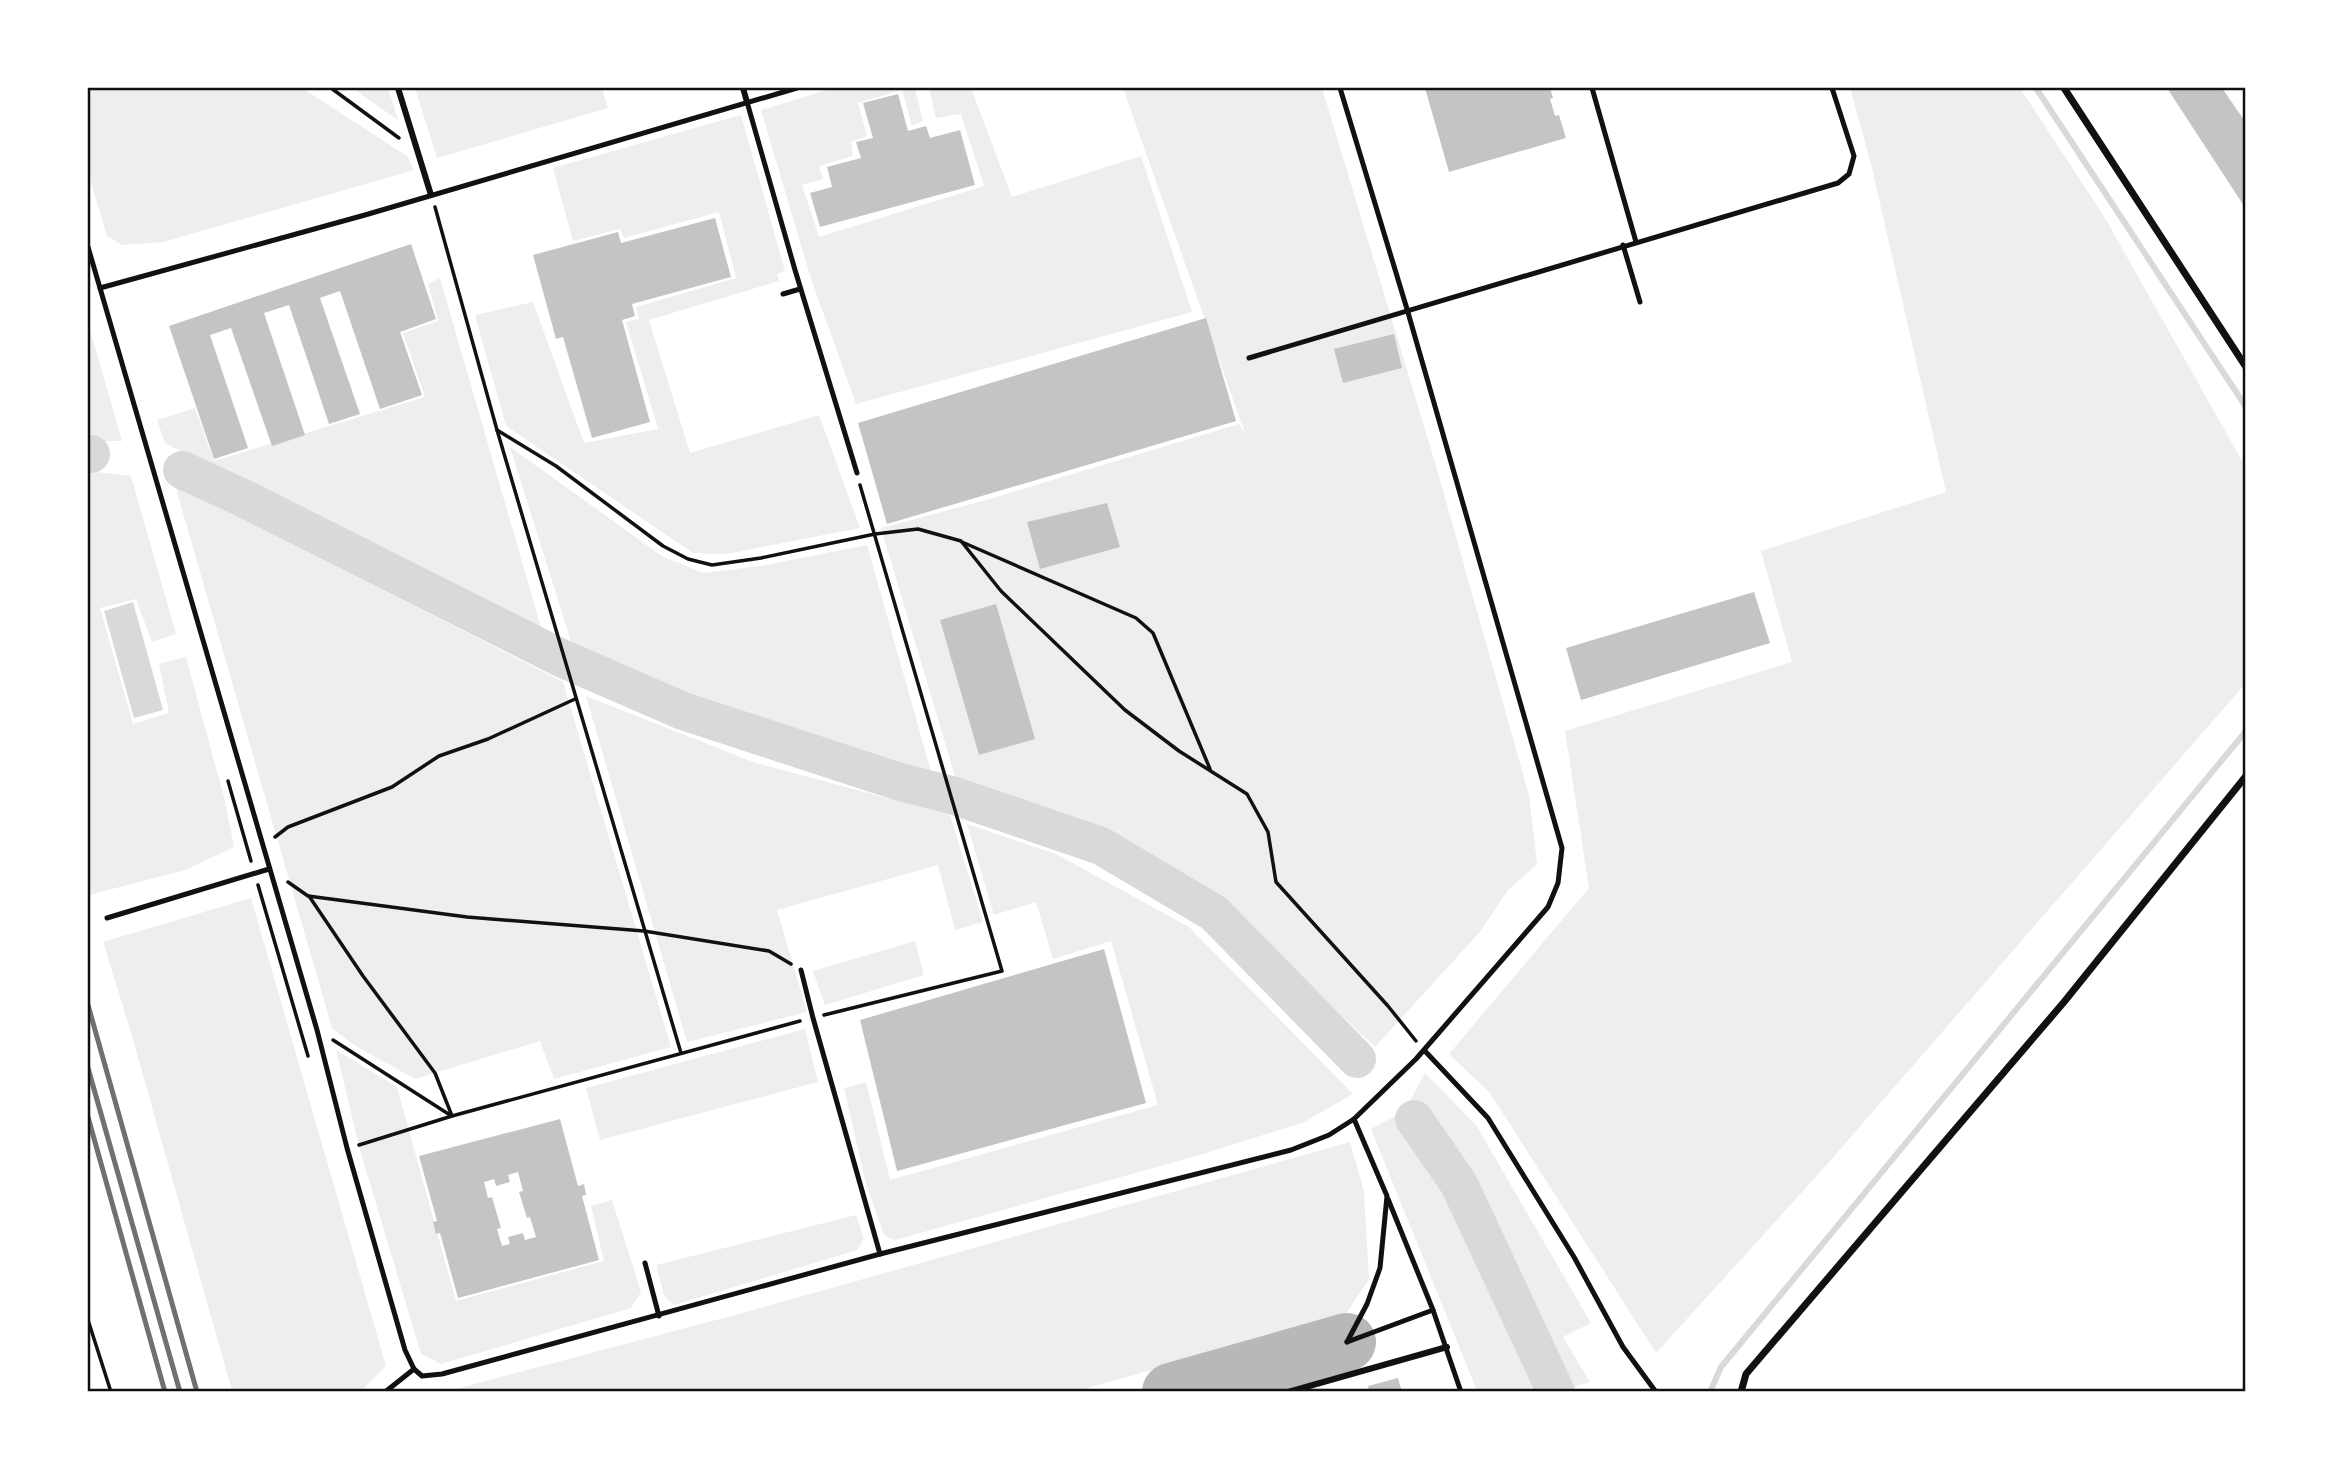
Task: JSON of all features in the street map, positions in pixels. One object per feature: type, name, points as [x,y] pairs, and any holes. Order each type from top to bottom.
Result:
[{"type":"street","points":[[398,88],[431,195]]},
{"type":"street","points":[[743,88],[747,102]]},
{"type":"street","points":[[2064,88],[2245,367]]},
{"type":"street","points":[[1741,1391],[1746,1374],[2064,1002],[2245,776]]},
{"type":"street","points":[[1288,1391],[1447,1347]]},
{"type":"lane","points":[[100,288],[797,88]]},
{"type":"lane","points":[[88,247],[317,1030],[347,1149],[405,1350],[414,1369],[422,1376],[442,1374],[880,1254],[1291,1150],[1329,1135],[1354,1119],[1424,1050],[1548,907],[1559,883],[1562,848],[1407,309],[1340,88]]},
{"type":"lane","points":[[1592,88],[1636,242]]},
{"type":"lane","points":[[1249,358],[1838,183],[1849,174],[1854,156],[1832,88]]},
{"type":"lane","points":[[747,102],[856,473]]},
{"type":"lane","points":[[1623,245],[1640,302]]},
{"type":"lane","points":[[783,294],[800,289]]},
{"type":"lane","points":[[107,918],[269,869]]},
{"type":"lane","points":[[801,970],[880,1254]]},
{"type":"lane","points":[[1424,1050],[1488,1118],[1574,1257],[1623,1348],[1656,1391]]},
{"type":"lane","points":[[1354,1119],[1433,1310],[1461,1391]]},
{"type":"lane","points":[[1387,1196],[1380,1268],[1367,1304],[1348,1342],[1433,1310]]},
{"type":"lane","points":[[645,1263],[659,1316]]},
{"type":"lane","points":[[385,1391],[414,1369]]},
{"type":"path","points":[[331,88],[418,152]]},
{"type":"path","points":[[431,195],[575,699],[681,1053]]},
{"type":"path","points":[[497,430],[556,466],[663,546],[688,559],[712,565],[761,558],[874,534],[918,529],[961,541],[1136,618],[1153,633],[1211,772]]},
{"type":"path","points":[[347,1149],[452,1116],[681,1053],[1002,971],[856,473]]},
{"type":"path","points":[[961,541],[1001,591],[1125,710],[1178,751],[1247,794],[1268,832],[1276,882],[1424,1050]]},
{"type":"path","points":[[262,847],[288,827],[392,787],[439,756],[488,739],[575,699]]},
{"type":"path","points":[[228,780],[308,1058]]},
{"type":"path","points":[[269,869],[309,895],[363,976],[435,1073],[452,1116]]},
{"type":"path","points":[[309,895],[467,917],[644,932],[769,951],[801,970]]},
{"type":"path","points":[[317,1030],[452,1116]]},
{"type":"path","points":[[88,1320],[111,1391]]},
{"type":"shaded area","points":[[88,88],[302,88],[407,156],[414,170],[163,242],[122,245],[107,236],[88,173]]},
{"type":"shaded area","points":[[352,88],[388,88],[398,120]]},
{"type":"shaded area","points":[[415,88],[602,88],[608,108],[437,158]]},
{"type":"shaded area","points":[[834,88],[915,88],[923,121],[912,126],[902,90],[858,103],[867,136],[851,142],[853,156],[819,166],[823,179],[802,185],[819,237],[984,186],[961,114],[936,118],[929,88],[971,88],[1012,197],[1141,156],[1192,312],[856,404],[811,279],[761,110]]},
{"type":"shaded area","points":[[1123,88],[1322,88],[1436,466],[1529,795],[1537,864],[1508,890],[1479,933],[1375,1047],[1217,899],[1092,833],[958,786],[881,528],[983,501],[1239,424],[1246,436]]},
{"type":"shaded area","points":[[1850,88],[2020,88],[2105,218],[2245,466],[2245,684],[1823,1169],[1656,1353],[1490,1093],[1449,1054],[1589,888],[1565,731],[1792,662],[1761,551],[1946,492],[1871,164]]},
{"type":"shaded area","points":[[741,115],[785,271],[777,274],[779,281],[649,320],[690,453],[819,415],[860,528],[726,554],[693,553],[506,426],[475,315],[533,302],[584,443],[658,429],[626,322],[639,319],[636,307],[736,278],[719,212],[624,238],[620,229],[573,241],[553,168]]},
{"type":"shaded area","points":[[440,278],[542,631],[165,443],[157,420],[195,408],[214,461],[425,397],[403,333],[438,321],[428,284]]},
{"type":"shaded area","points":[[88,323],[122,441],[88,441]]},
{"type":"shaded area","points":[[510,447],[662,556],[703,573],[761,566],[867,545],[932,775],[689,700],[574,651]]},
{"type":"shaded area","points":[[88,471],[131,476],[176,634],[152,642],[136,599],[100,608],[133,724],[169,713],[159,664],[186,657],[225,801],[234,847],[185,870],[89,895],[88,888]]},
{"type":"shaded area","points":[[174,482],[563,682],[671,1047],[554,1079],[540,1041],[415,1079],[354,1045],[332,1028]]},
{"type":"shaded area","points":[[133,602],[163,710],[134,718],[104,611]]},
{"type":"shaded area","points":[[586,696],[753,762],[950,815],[983,922],[955,930],[938,865],[777,910],[807,1012],[687,1042]]},
{"type":"shaded area","points":[[967,824],[1056,854],[1189,927],[1353,1094],[1302,1123],[1196,1156],[895,1240],[884,1235],[866,1184],[844,1088],[866,1082],[890,1180],[1158,1105],[1111,941],[1053,959],[1036,902],[994,915]]},
{"type":"shaded area","points":[[251,898],[386,1366],[361,1391],[232,1391],[103,942]]},
{"type":"shaded area","points":[[915,941],[924,975],[825,1005],[813,971]]},
{"type":"shaded area","points":[[805,1029],[818,1082],[600,1140],[586,1088]]},
{"type":"shaded area","points":[[336,1050],[397,1087],[456,1301],[604,1261],[591,1206],[612,1200],[641,1292],[631,1308],[441,1364],[421,1354],[360,1150]]},
{"type":"shaded area","points":[[1425,1073],[1476,1125],[1591,1323],[1563,1337],[1590,1382],[1565,1390],[1446,1138],[1411,1099]]},
{"type":"shaded area","points":[[1397,1115],[1448,1187],[1544,1391],[1477,1391],[1371,1129]]},
{"type":"shaded area","points":[[1350,1142],[1364,1191],[1369,1279],[1345,1315],[1077,1391],[448,1391],[750,1311]]},
{"type":"shaded area","points":[[856,1215],[864,1238],[857,1250],[674,1305],[664,1296],[656,1265]]},
{"type":"building","points":[[1425,88],[1550,88],[1555,116],[1559,115],[1566,138],[1449,172]]},
{"type":"building","points":[[2167,88],[2222,88],[2246,123],[2246,209]]},
{"type":"building","points":[[898,94],[908,131],[926,126],[930,138],[960,130],[975,185],[820,227],[810,193],[832,187],[827,167],[861,158],[856,142],[873,138],[863,103]]},
{"type":"building","points":[[715,218],[731,277],[632,304],[635,316],[622,320],[650,422],[592,438],[563,337],[556,339],[533,255],[618,232],[621,243]]},
{"type":"building","points":[[411,244],[436,319],[400,332],[422,395],[380,409],[340,291],[320,298],[360,414],[329,424],[289,305],[264,313],[305,435],[272,446],[231,328],[210,335],[248,448],[214,459],[169,326]]},
{"type":"building","points":[[1206,318],[1236,421],[887,524],[858,423]]},
{"type":"building","points":[[1394,334],[1402,368],[1343,383],[1334,349]]},
{"type":"building","points":[[1107,503],[1120,547],[1040,569],[1027,522]]},
{"type":"building","points":[[1754,592],[1770,643],[1581,700],[1566,648]]},
{"type":"building","points":[[996,604],[1035,739],[979,755],[940,620]]},
{"type":"building","points":[[1104,949],[1146,1103],[897,1171],[860,1020]]},
{"type":"building","points":[[560,1119],[578,1186],[584,1184],[586,1195],[582,1196],[599,1260],[458,1298],[440,1233],[436,1234],[433,1222],[437,1221],[419,1156]],"holes":[[[518,1172],[523,1191],[519,1192],[536,1237],[525,1240],[523,1233],[508,1237],[510,1244],[502,1246],[497,1229],[501,1228],[492,1197],[488,1198],[484,1182],[494,1179],[496,1186],[510,1182],[508,1175]]]},
{"type":"building","points":[[1398,1378],[1402,1392],[1369,1392],[1368,1386]]},
{"type":"waterway","points":[[2036,88],[2246,407]]},
{"type":"waterway","points":[[182,470],[561,658],[683,711],[900,782],[955,796],[1101,846],[1214,913],[1357,1059]]},
{"type":"waterway","points":[[1710,1392],[1721,1367],[2246,731]]},
{"type":"waterway","points":[[1414,1119],[1459,1184],[1556,1392]]},
{"type":"taxiway","points":[[1171,1392],[1347,1342]]},
{"type":"railway","points":[[88,1005],[197,1392]]},
{"type":"railway","points":[[88,1068],[180,1392]]},
{"type":"railway","points":[[88,1117],[165,1392]]}]
